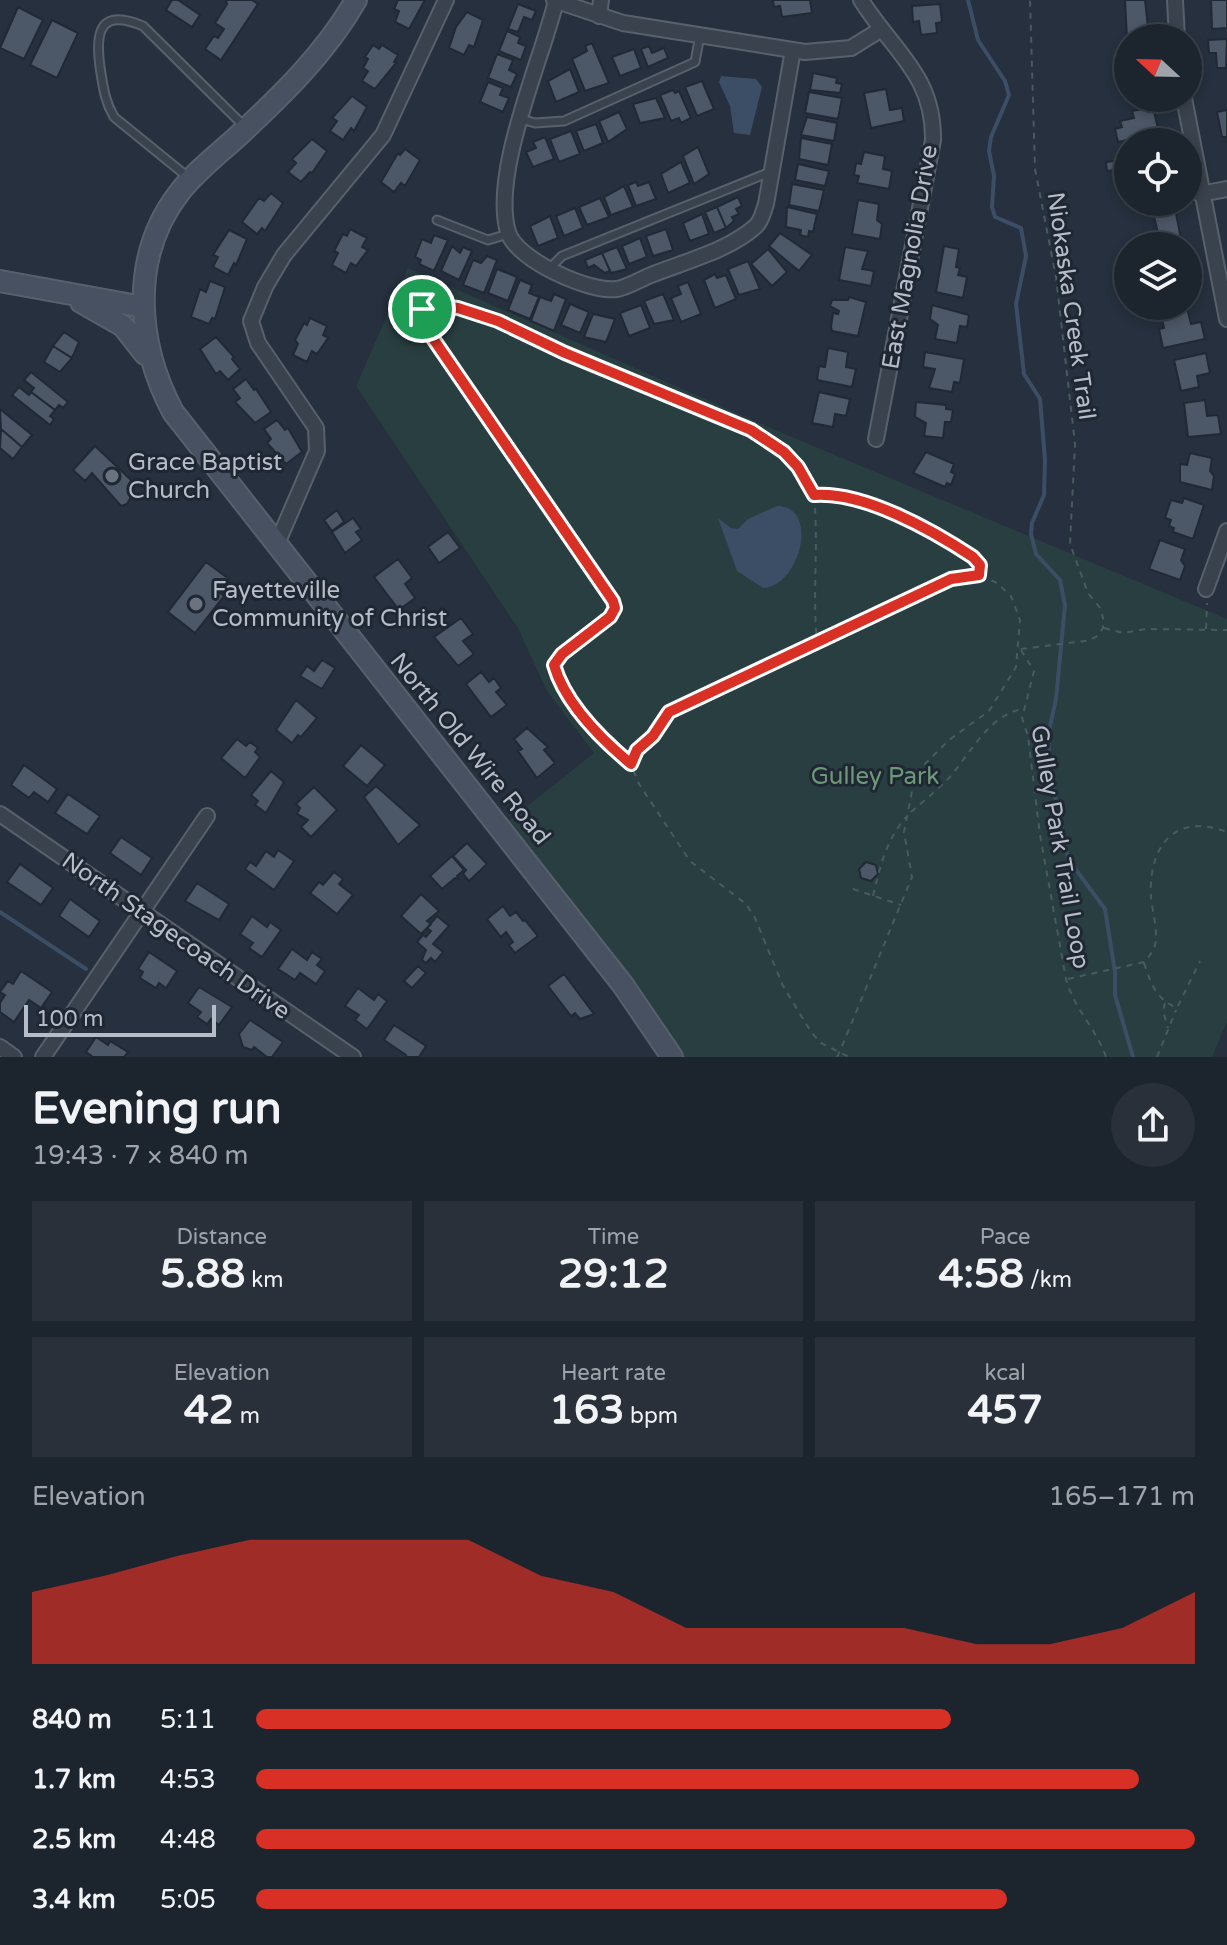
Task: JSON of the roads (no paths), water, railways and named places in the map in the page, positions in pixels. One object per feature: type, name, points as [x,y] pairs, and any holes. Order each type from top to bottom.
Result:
[{"type":"street","name":"North Old Wire Road","points":[[356,0],[335,34],[306,69],[191,179],[166,212],[156,232],[146,268],[144,332],[154,367],[173,412],[613,973],[672,1057]]},
{"type":"street","points":[[276,546],[317,451],[318,439],[316,428],[258,343],[251,321],[265,287],[284,255],[383,135],[446,0]]},
{"type":"street","points":[[793,50],[766,204],[759,223],[737,241],[616,289],[595,287],[549,269],[524,255],[508,234],[505,198],[512,148],[555,0],[623,23],[793,50],[824,52],[851,48],[880,30]]},
{"type":"street","points":[[599,16],[601,0]]},
{"type":"street","name":"East Magnolia Drive","points":[[861,0],[880,30],[923,83],[932,109],[933,132],[876,439]]},
{"type":"street","points":[[1175,0],[1176,24]]},
{"type":"street","points":[[1202,194],[1227,189]]},
{"type":"street","points":[[1202,203],[1227,319]]},
{"type":"street","points":[[0,281],[143,307]]},
{"type":"street","points":[[66,293],[123,326],[154,367]]},
{"type":"street","points":[[1206,589],[1226,537]]},
{"type":"street","name":"North Stagecoach Drive","points":[[0,814],[353,1057]]},
{"type":"street","points":[[43,1057],[207,816]]},
{"type":"street","points":[[0,1047],[14,1057]]},
{"type":"lane","points":[[191,179],[114,117],[106,104],[97,40],[103,27],[112,21],[123,20],[143,26],[246,128]]},
{"type":"lane","points":[[521,119],[535,123],[564,121],[659,81],[695,62],[700,35]]},
{"type":"lane","points":[[549,269],[562,256],[772,171]]},
{"type":"lane","points":[[437,220],[488,240],[508,234]]},
{"type":"water","points":[[721,76],[756,79],[762,87],[750,135],[734,133],[730,106],[719,82]]},
{"type":"water","points":[[777,506],[791,510],[798,519],[800,547],[787,575],[776,584],[763,588],[737,571],[718,518],[731,528],[738,529],[748,519]]},
{"type":"waterway","points":[[968,0],[978,40],[1005,81],[1009,95],[991,137],[989,151],[994,176],[992,207],[995,217],[1021,228],[1026,256],[1016,304],[1024,374],[1040,399],[1045,460],[1044,495],[1032,523],[1031,534],[1036,554],[1060,580],[1065,605],[1056,699],[1048,735],[1050,771],[1068,859],[1105,909],[1115,972],[1115,995],[1133,1057]]},
{"type":"waterway","points":[[0,912],[86,969]]},
{"type":"place","name":"Grace Baptist Church","points":[[112,476]]},
{"type":"place","name":"Fayetteville Community of Christ","points":[[196,604]]},
{"type":"park label","name":"Gulley Park","points":[[875,776]]}]
